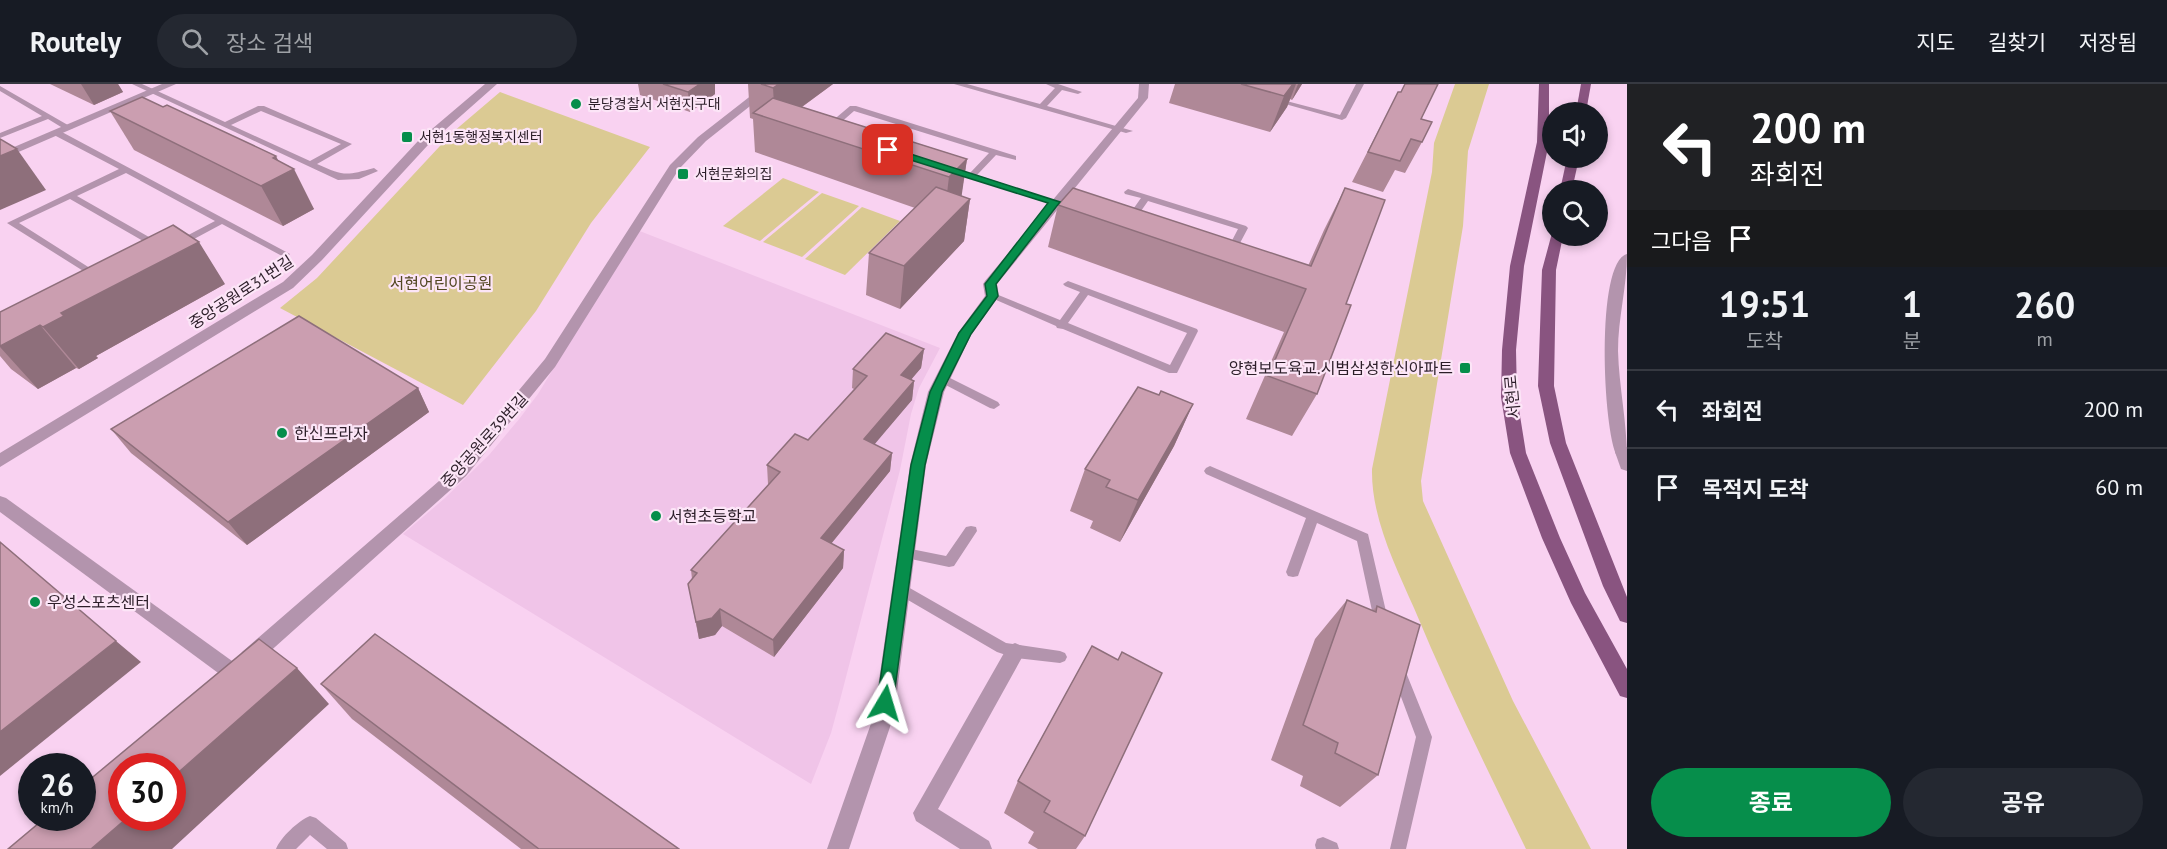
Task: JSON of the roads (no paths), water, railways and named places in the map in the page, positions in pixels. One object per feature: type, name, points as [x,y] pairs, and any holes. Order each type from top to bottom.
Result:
[{"type":"main road","name":"서현로","points":[[1545,84],[1543,142],[1517,266],[1509,350],[1509,397],[1518,453],[1551,538],[1578,597],[1627,689]]},
{"type":"main road","points":[[1583,102],[1586,84]]},
{"type":"main road","points":[[1555,246],[1549,270],[1546,386],[1558,443],[1612,586],[1627,615]]},
{"type":"street","points":[[0,157],[171,84]]},
{"type":"street","name":"중앙공원로31번길","points":[[0,461],[288,285],[313,265],[368,201],[436,129],[492,84]]},
{"type":"street","name":"중앙공원로39번길","points":[[0,502],[227,676],[460,472],[550,363],[674,167],[702,139],[773,84]]},
{"type":"street","points":[[838,849],[884,715],[926,428],[942,378],[965,333],[992,296],[990,284],[1055,202],[1123,129],[1143,98],[1144,84]]},
{"type":"street","points":[[1626,265],[1611,317],[1613,379],[1626,456]]},
{"type":"street","points":[[981,849],[924,813],[1015,652]]},
{"type":"lane","points":[[136,84],[341,178],[374,171]]},
{"type":"lane","points":[[958,84],[1123,129]]},
{"type":"lane","points":[[1050,84],[1078,92]]},
{"type":"lane","points":[[1271,99],[1342,118],[1360,84]]},
{"type":"lane","points":[[1042,107],[1060,87]]},
{"type":"lane","points":[[0,88],[69,128]]},
{"type":"lane","points":[[1304,107],[1309,98]]},
{"type":"lane","points":[[224,125],[261,108],[348,144],[310,164]]},
{"type":"lane","points":[[837,134],[826,131],[853,108],[1013,158]]},
{"type":"lane","points":[[0,136],[49,116]]},
{"type":"lane","points":[[57,133],[285,254]]},
{"type":"lane","points":[[972,176],[994,152]]},
{"type":"lane","points":[[938,166],[1075,209]]},
{"type":"lane","points":[[108,282],[12,223],[125,170]]},
{"type":"lane","points":[[1128,192],[1243,228],[1228,258],[1217,254]]},
{"type":"lane","points":[[71,196],[166,250]]},
{"type":"lane","points":[[1126,225],[1146,197]]},
{"type":"lane","points":[[157,256],[222,221]]},
{"type":"lane","points":[[1116,222],[1138,229]]},
{"type":"lane","points":[[226,233],[236,228]]},
{"type":"lane","points":[[992,296],[1173,370],[1193,331],[1068,284]]},
{"type":"lane","points":[[1061,326],[1086,291]]},
{"type":"lane","points":[[942,378],[994,405]]},
{"type":"lane","points":[[1210,471],[1363,538],[1383,630]]},
{"type":"lane","points":[[1293,572],[1313,516]]},
{"type":"lane","points":[[906,553],[949,562],[971,531]]},
{"type":"lane","points":[[901,589],[1002,648],[1015,652],[1060,657]]},
{"type":"lane","points":[[1394,661],[1424,737],[1398,849]]},
{"type":"lane","points":[[284,849],[310,824],[340,849]]},
{"type":"place","name":"분당경찰서 서현지구대","points":[[576,104]]},
{"type":"place","name":"서현1동행정복지센터","points":[[407,137]]},
{"type":"place","name":"서현문화의집","points":[[683,174]]},
{"type":"place","name":"양현보도육교.시범삼성한신아파트","points":[[1465,368]]},
{"type":"place","name":"한신프라자","points":[[282,433]]},
{"type":"place","name":"서현초등학교","points":[[656,516]]},
{"type":"place","name":"우성스포츠센터","points":[[35,602]]},
{"type":"park label","name":"서현어린이공원","points":[[441,283]]}]
